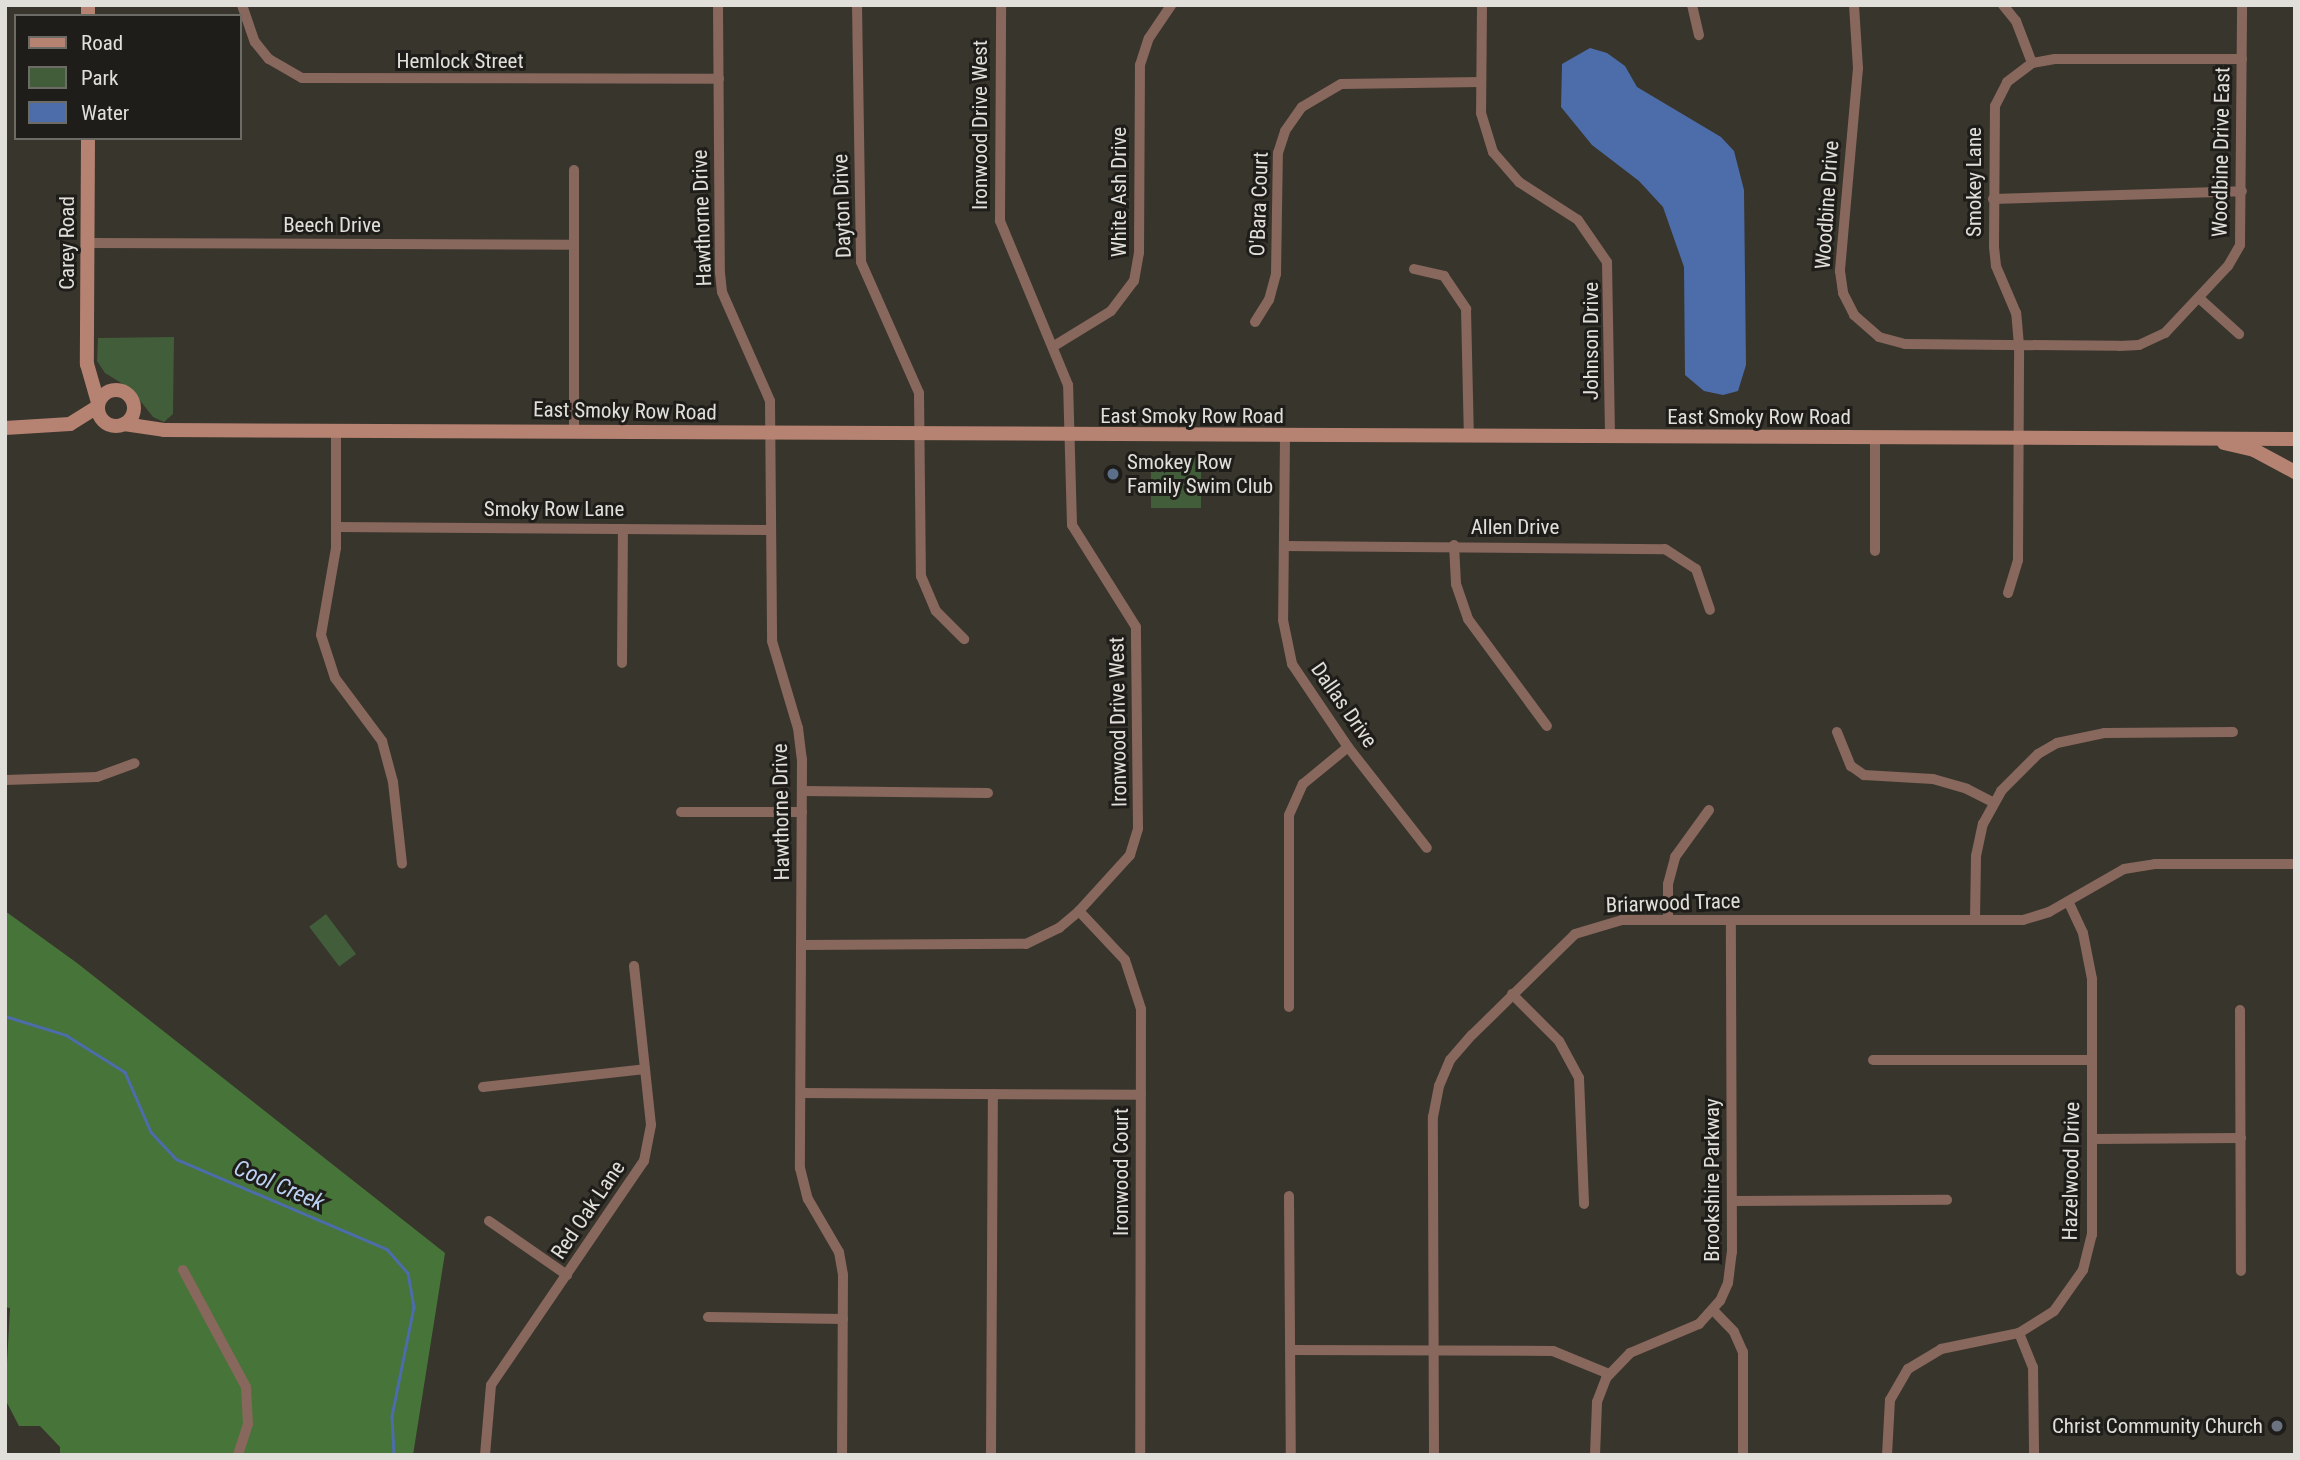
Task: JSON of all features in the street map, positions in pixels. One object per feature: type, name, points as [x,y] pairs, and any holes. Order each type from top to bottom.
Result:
[{"type":"street","name":"Hemlock Street","points":[[242,5],[254,42],[269,59],[302,78],[719,79]]},
{"type":"street","name":"Hawthorne Drive","points":[[718,5],[722,292],[770,401],[772,641],[801,743],[802,1184],[839,1252],[843,1319],[842,1455]]},
{"type":"street","name":"Dayton Drive","points":[[858,5],[861,262],[917,386],[920,435],[920,576],[936,611],[964,639]]},
{"type":"street","name":"Ironwood Drive West","points":[[802,944],[1027,944],[1059,928],[1079,911],[1130,855],[1138,828],[1139,643],[1127,608],[1072,525],[1068,385],[1000,221],[1001,5]]},
{"type":"street","name":"White Ash Drive","points":[[1054,346],[1111,311],[1134,281],[1139,253],[1140,65],[1149,38],[1171,5]]},
{"type":"street","name":"Johnson Drive","points":[[1482,5],[1483,125],[1503,168],[1578,220],[1607,262],[1610,437]]},
{"type":"street","points":[[1692,5],[1699,34]]},
{"type":"street","name":"Woodbine Drive","points":[[1854,5],[1858,68],[1841,251],[1841,282],[1847,303],[1861,324],[1892,342],[2019,345]]},
{"type":"street","points":[[2003,5],[2015,21],[2032,63],[2055,59],[2242,59]]},
{"type":"street","name":"Woodbine Drive East","points":[[2019,345],[2139,345],[2165,332],[2228,266],[2240,246],[2242,5]]},
{"type":"street","name":"Smokey Lane","points":[[2008,593],[2018,560],[2019,345],[2016,313],[1996,266],[1993,199],[1995,106],[2007,82],[2032,63]]},
{"type":"street","name":"O'Bara Court","points":[[1255,322],[1269,300],[1276,274],[1278,153],[1285,131],[1302,107],[1341,85],[1481,82]]},
{"type":"street","name":"Carey Road","points":[[88,140],[87,364],[98,405],[117,424]]},
{"type":"street","points":[[574,170],[574,432]]},
{"type":"street","points":[[1993,199],[2242,191]]},
{"type":"street","name":"Beech Drive","points":[[89,243],[575,246]]},
{"type":"street","points":[[1414,268],[1444,276],[1466,309],[1469,436]]},
{"type":"street","points":[[2199,298],[2239,334]]},
{"type":"street","name":"Carey Road","points":[[88,348],[99,375],[127,395]]},
{"type":"street","name":"East Smoky Row Road","points":[[5,428],[76,423],[98,405],[108,391],[127,395],[149,419],[181,429]]},
{"type":"street","points":[[117,424],[133,413],[127,395]]},
{"type":"street","name":"East Smoky Row Road","points":[[31,428],[63,435],[117,424],[181,429],[1285,438],[1469,436],[2202,440]]},
{"type":"street","points":[[336,429],[337,527],[320,622],[323,648],[335,678],[382,741],[393,782],[402,864]]},
{"type":"street","name":"Dallas Drive","points":[[1285,438],[1285,642],[1304,686],[1427,848]]},
{"type":"street","points":[[1875,438],[1875,551]]},
{"type":"street","points":[[2202,440],[2295,439]]},
{"type":"street","points":[[2202,440],[2255,450],[2295,471],[2295,452]]},
{"type":"street","name":"Smoky Row Lane","points":[[337,527],[771,530]]},
{"type":"street","points":[[622,663],[623,529]]},
{"type":"street","points":[[1454,545],[1456,584],[1468,619],[1547,726]]},
{"type":"street","name":"Allen Drive","points":[[1284,546],[1454,545],[1665,550],[1696,569],[1710,610]]},
{"type":"street","points":[[1837,732],[1851,766],[1864,775],[1933,779],[1967,789],[1993,803]]},
{"type":"street","points":[[1975,920],[1978,848],[1993,803],[2014,775],[2038,754],[2078,737],[2233,732]]},
{"type":"street","points":[[1289,1007],[1289,816],[1303,784],[1348,747]]},
{"type":"street","points":[[5,780],[97,777],[135,763]]},
{"type":"street","points":[[802,791],[988,793]]},
{"type":"street","points":[[1668,920],[1668,884],[1675,857],[1709,810]]},
{"type":"street","points":[[681,812],[802,812]]},
{"type":"street","name":"Briarwood Trace","points":[[1434,1455],[1436,1100],[1450,1060],[1562,943],[1588,927],[1622,920],[2023,920],[2068,901],[2109,876],[2136,867],[2295,864]]},
{"type":"street","name":"Hazelwood Drive","points":[[1887,1455],[1890,1400],[1908,1369],[1941,1349],[2020,1333],[2054,1311],[2083,1270],[2092,1235],[2089,956],[2068,901]]},
{"type":"street","name":"Ironwood Court","points":[[1079,911],[1125,960],[1136,982],[1141,1009],[1140,1454]]},
{"type":"street","name":"Brookshire Parkway","points":[[1595,1455],[1597,1402],[1609,1374],[1630,1353],[1689,1331],[1713,1311],[1731,1268],[1731,920]]},
{"type":"street","name":"Red Oak Lane","points":[[485,1455],[491,1385],[644,1161],[651,1125],[634,966]]},
{"type":"street","points":[[1512,994],[1559,1041],[1579,1078],[1584,1204]]},
{"type":"street","points":[[2240,1010],[2241,1271]]},
{"type":"street","points":[[1873,1060],[2091,1060]]},
{"type":"street","points":[[483,1087],[645,1069]]},
{"type":"street","points":[[801,1093],[1141,1095]]},
{"type":"street","points":[[990,1455],[993,1094]]},
{"type":"street","points":[[2092,1139],[2241,1138]]},
{"type":"street","points":[[1289,1196],[1291,1455]]},
{"type":"street","points":[[1732,1201],[1947,1200]]},
{"type":"street","points":[[489,1221],[567,1275]]},
{"type":"street","points":[[183,1270],[246,1387],[248,1424],[238,1455]]},
{"type":"street","points":[[1713,1311],[1734,1332],[1742,1352],[1743,1455]]},
{"type":"street","points":[[708,1317],[843,1319]]},
{"type":"street","points":[[2020,1333],[2033,1367],[2034,1455]]},
{"type":"street","points":[[1291,1350],[1553,1350],[1609,1374]]},
{"type":"green space","points":[[174,337],[173,414],[164,422],[153,417],[131,389],[105,373],[97,361],[98,338]]},
{"type":"green space","points":[[1151,457],[1201,457],[1201,508],[1151,508]]},
{"type":"green space","points":[[5,911],[77,963],[445,1253],[413,1455],[60,1455],[60,1447],[40,1426],[19,1426],[5,1399],[10,1308],[5,1307]]},
{"type":"green space","points":[[326,914],[356,954],[339,967],[309,927]]},
{"type":"water","points":[[1590,48],[1607,53],[1625,66],[1637,87],[1721,137],[1734,151],[1744,190],[1746,365],[1738,391],[1723,395],[1704,391],[1685,375],[1684,267],[1663,207],[1639,181],[1592,145],[1561,107],[1562,64]]},
{"type":"waterway","name":"Cool Creek","points":[[5,1016],[66,1035],[125,1072],[151,1132],[176,1159],[387,1249],[408,1273],[414,1307],[392,1416],[394,1455]]},
{"type":"place","name":"Smokey Row Family Swim Club","points":[[1113,474]]},
{"type":"place","name":"Christ Community Church","points":[[2277,1426]]}]
